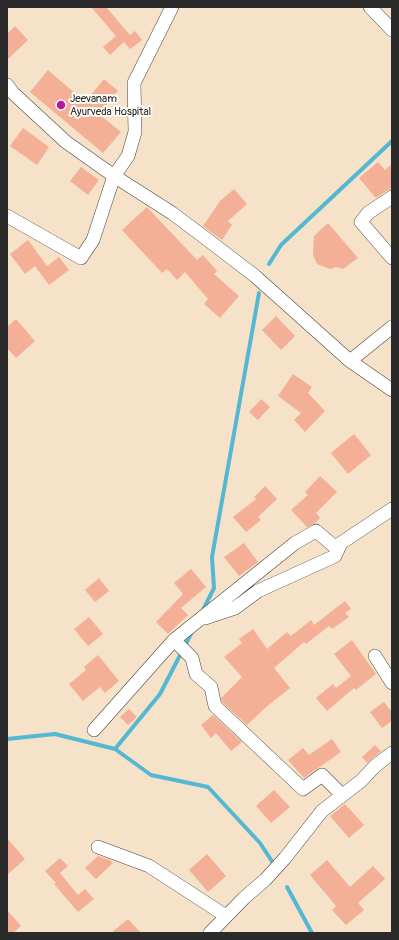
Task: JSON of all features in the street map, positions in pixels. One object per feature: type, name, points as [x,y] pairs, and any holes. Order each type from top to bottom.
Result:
[{"type":"street","points":[[7,216],[81,258],[93,240],[114,176],[128,156],[135,132],[134,83],[172,7]]},
{"type":"street","points":[[370,7],[392,30]]},
{"type":"street","points":[[7,85],[13,93],[66,142],[114,176],[172,213],[255,276],[350,361],[392,390]]},
{"type":"street","points":[[392,197],[368,213],[361,222],[392,258]]},
{"type":"street","points":[[350,361],[392,327]]},
{"type":"street","points":[[94,730],[174,640],[295,543],[316,531],[335,547],[392,509]]},
{"type":"street","points":[[198,620],[235,608],[258,591],[335,556],[341,543]]},
{"type":"street","points":[[174,640],[192,658],[196,674],[211,687],[215,706],[302,789],[322,774],[342,795]]},
{"type":"street","points":[[376,656],[392,683]]},
{"type":"street","points":[[210,933],[265,880],[285,858],[322,811],[361,781],[375,766],[392,753]]},
{"type":"street","points":[[98,847],[149,866],[226,916]]},
{"type":"building","points":[[91,7],[106,7],[130,35],[135,31],[142,40],[130,49],[124,42],[110,55],[103,47],[116,36]]},
{"type":"building","points":[[15,26],[28,40],[7,60],[7,34]]},
{"type":"building","points":[[48,70],[85,102],[104,79],[118,91],[99,114],[121,132],[103,153],[30,92]]},
{"type":"building","points":[[23,128],[49,147],[37,165],[10,146]]},
{"type":"building","points":[[378,162],[385,170],[392,164],[392,189],[376,198],[359,178]]},
{"type":"building","points":[[81,167],[99,180],[88,195],[70,181]]},
{"type":"building","points":[[234,189],[247,204],[228,221],[232,225],[222,240],[203,226],[220,201]]},
{"type":"building","points":[[147,207],[197,260],[203,255],[217,271],[214,274],[239,296],[220,318],[204,304],[208,299],[185,272],[177,280],[167,269],[162,273],[122,230]]},
{"type":"building","points":[[328,223],[358,258],[343,269],[336,267],[330,269],[317,264],[313,255],[314,236]]},
{"type":"building","points":[[28,240],[47,266],[59,257],[69,270],[49,285],[35,266],[25,274],[10,254]]},
{"type":"building","points":[[276,316],[295,336],[281,350],[262,330]]},
{"type":"building","points":[[16,319],[35,341],[16,358],[7,348],[7,327]]},
{"type":"building","points":[[293,374],[312,387],[308,393],[325,411],[305,432],[294,420],[301,413],[278,396]]},
{"type":"building","points":[[261,399],[270,407],[258,420],[249,412]]},
{"type":"building","points":[[354,434],[371,455],[348,474],[331,453]]},
{"type":"building","points":[[320,476],[337,492],[316,513],[320,518],[314,524],[307,527],[291,510],[308,495],[305,492]]},
{"type":"building","points":[[265,486],[277,499],[258,517],[261,520],[246,532],[233,517],[256,499],[254,497]]},
{"type":"building","points":[[244,543],[258,562],[239,576],[224,557]]},
{"type":"building","points":[[191,569],[206,587],[181,608],[188,615],[168,634],[156,622],[183,594],[174,583]]},
{"type":"building","points":[[99,578],[109,591],[95,602],[85,590]]},
{"type":"building","points":[[345,601],[351,609],[345,613],[349,617],[332,629],[329,626],[306,644],[304,642],[274,668],[290,688],[247,725],[222,702],[221,698],[242,677],[224,657],[242,643],[239,639],[253,629],[267,649],[287,632],[291,636],[311,620],[314,625]]},
{"type":"building","points":[[89,617],[103,634],[88,646],[74,629]]},
{"type":"building","points":[[352,640],[376,674],[356,690],[354,688],[327,711],[316,698],[333,684],[336,688],[351,676],[334,654]]},
{"type":"building","points":[[98,655],[119,681],[105,693],[100,687],[83,701],[69,684],[86,670],[84,667]]},
{"type":"building","points":[[384,702],[392,712],[392,721],[382,728],[370,712]]},
{"type":"building","points":[[129,709],[137,717],[128,725],[120,717]]},
{"type":"building","points":[[213,715],[242,742],[231,751],[216,733],[211,738],[201,725]]},
{"type":"building","points":[[332,739],[341,752],[304,778],[288,760],[303,748],[309,755]]},
{"type":"building","points":[[375,745],[381,751],[367,763],[362,757]]},
{"type":"building","points":[[274,790],[290,807],[271,823],[256,806]]},
{"type":"building","points":[[345,804],[364,825],[349,838],[330,816]]},
{"type":"building","points":[[7,838],[25,859],[7,875]]},
{"type":"building","points":[[207,854],[226,876],[208,892],[189,870]]},
{"type":"building","points":[[98,856],[110,860],[113,863],[96,879],[85,868]]},
{"type":"building","points":[[60,858],[68,866],[60,873],[78,895],[85,889],[94,899],[78,912],[45,871]]},
{"type":"building","points":[[327,860],[350,887],[373,866],[385,879],[358,903],[364,910],[346,925],[332,910],[336,906],[310,875]]},
{"type":"building","points":[[7,910],[21,926],[13,933],[7,933]]},
{"type":"building","points":[[128,919],[141,933],[111,933]]},
{"type":"waterway","points":[[269,264],[281,245],[392,141]]},
{"type":"waterway","points":[[202,612],[214,588],[212,557],[259,293]]},
{"type":"waterway","points":[[7,739],[55,734],[115,749],[160,694],[192,632]]},
{"type":"waterway","points":[[115,749],[151,775],[208,787],[260,843],[275,866]]},
{"type":"waterway","points":[[287,887],[312,933]]},
{"type":"place","name":"Jeevanam Ayurveda Hospital","points":[[61,105]]}]
